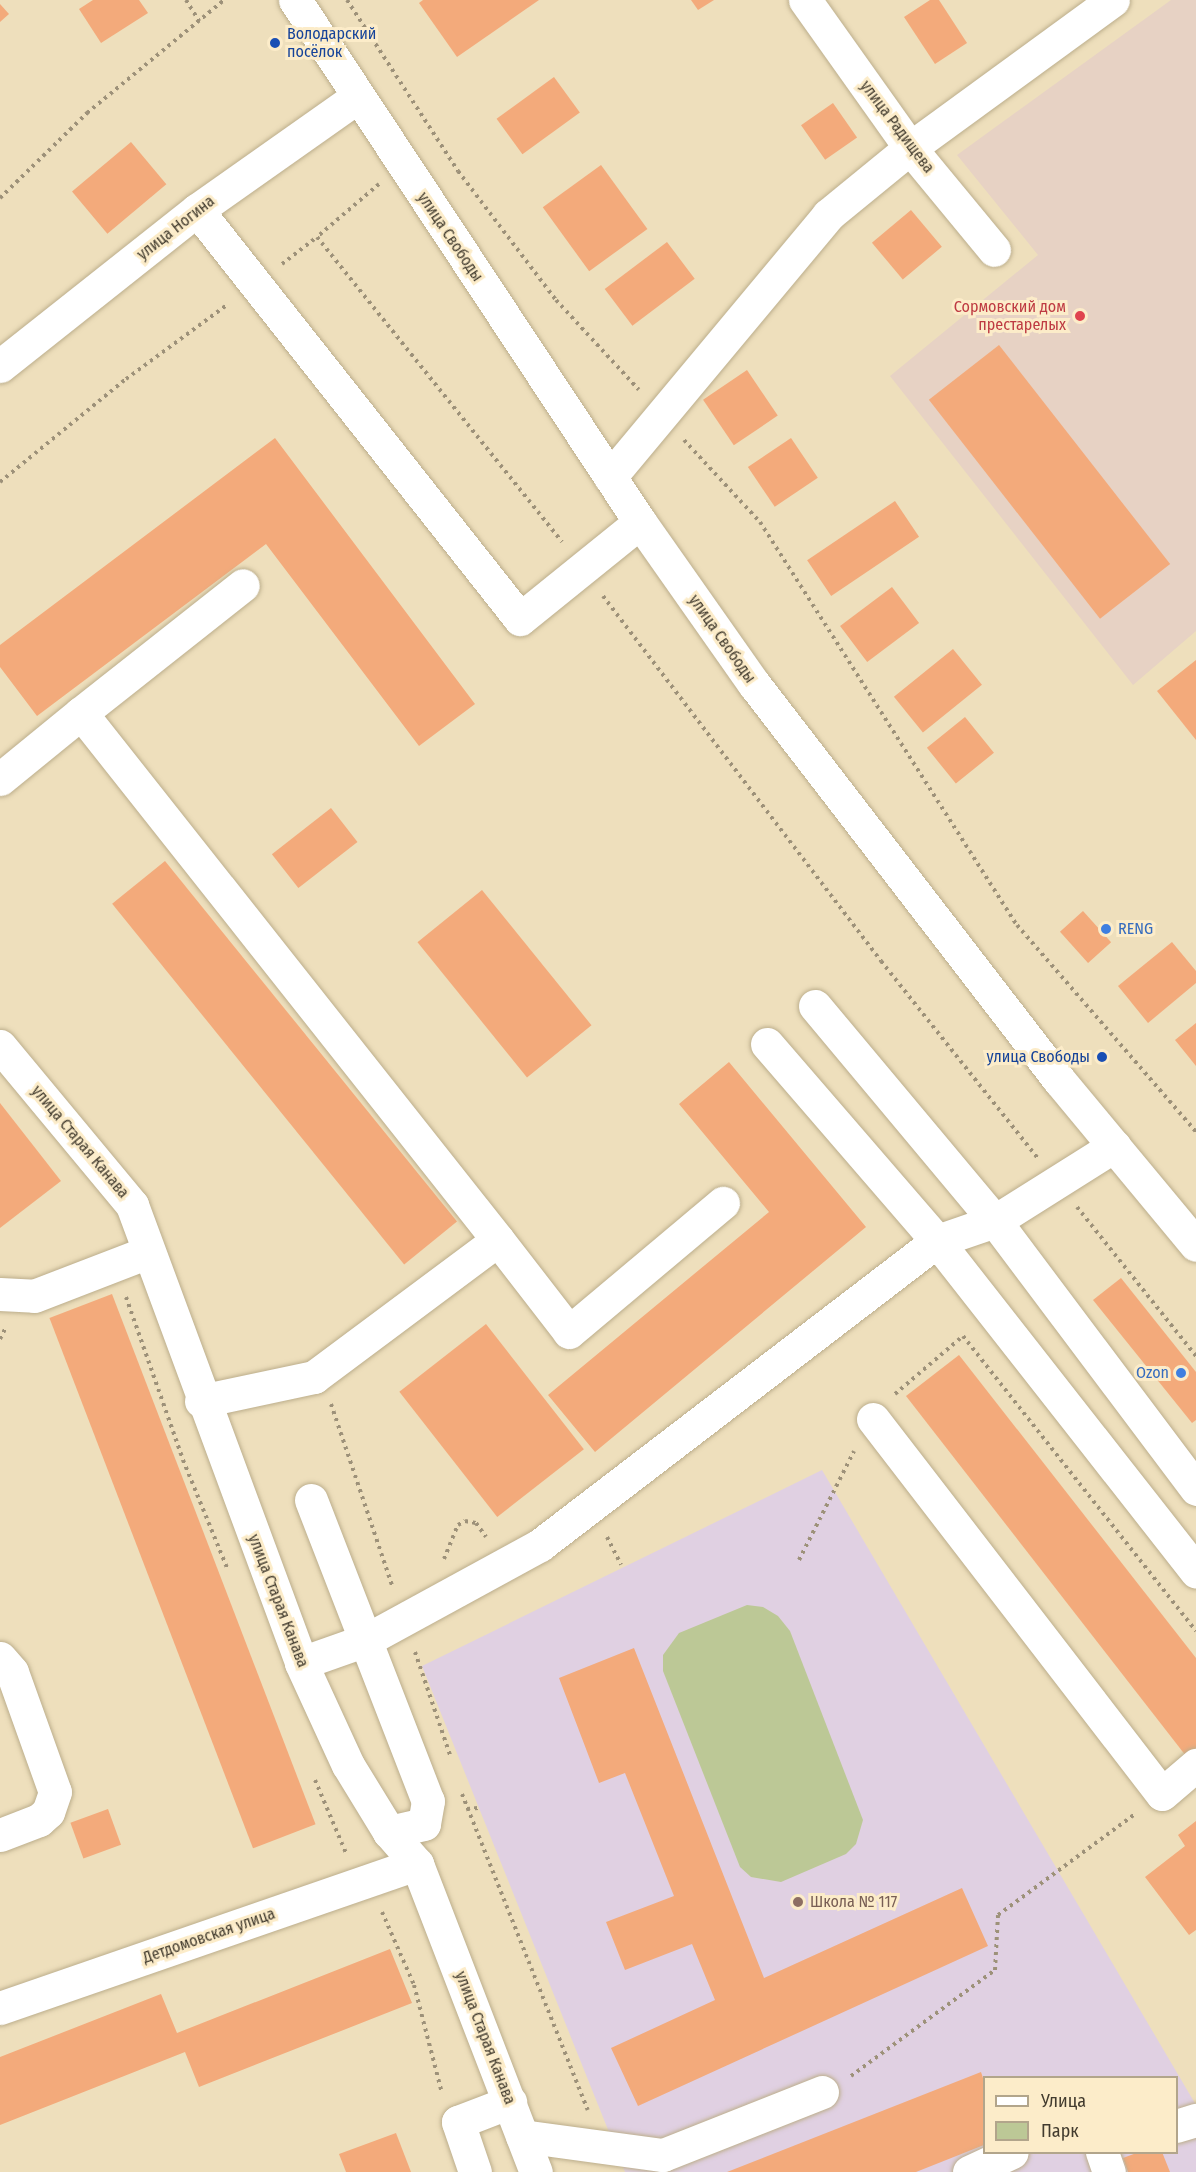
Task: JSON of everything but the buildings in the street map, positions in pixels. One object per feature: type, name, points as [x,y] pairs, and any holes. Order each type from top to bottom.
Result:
[{"type":"street","name":"улица Свободы","points":[[295,0],[640,522],[754,684],[1114,1146],[1196,1245]]},
{"type":"street","name":"улица Радищева","points":[[805,0],[910,148],[994,250]]},
{"type":"street","points":[[610,477],[828,215],[910,148],[1113,0]]},
{"type":"street","name":"улица Ногина","points":[[0,366],[197,210],[357,97]]},
{"type":"street","points":[[197,210],[520,619],[640,522]]},
{"type":"street","points":[[0,779],[243,585]]},
{"type":"street","points":[[81,713],[569,1332],[723,1203]]},
{"type":"street","points":[[815,1006],[995,1221],[1196,1489]]},
{"type":"street","points":[[767,1044],[937,1242],[1196,1571]]},
{"type":"street","name":"улица Старая Канава","points":[[0,1046],[132,1205],[201,1401],[301,1663],[348,1765],[389,1832],[417,1864],[536,2172]]},
{"type":"street","points":[[301,1663],[366,1640],[540,1545],[937,1242],[995,1221],[1114,1146]]},
{"type":"street","points":[[201,1401],[314,1377],[498,1240]]},
{"type":"street","points":[[0,1294],[34,1296],[148,1252]]},
{"type":"street","points":[[873,1419],[1162,1794],[1196,1765]]},
{"type":"street","points":[[311,1500],[428,1801],[424,1824],[389,1832]]},
{"type":"street","points":[[0,1658],[12,1672],[55,1792],[48,1812],[39,1820],[0,1835]]},
{"type":"street","name":"Детдомовская улица","points":[[0,2008],[417,1864]]},
{"type":"street","points":[[522,2136],[663,2155],[822,2092]]},
{"type":"street","points":[[475,2172],[458,2122],[510,2102]]},
{"type":"street","points":[[1178,2125],[1196,2120]]},
{"type":"street","points":[[969,2172],[1008,2154]]},
{"type":"street","points":[[1103,2154],[1109,2172]]},
{"type":"path","points":[[186,0],[199,21]]},
{"type":"path","points":[[0,198],[87,113],[224,0]]},
{"type":"path","points":[[347,0],[458,171],[556,300],[760,522],[1017,925],[1196,1132]]},
{"type":"path","points":[[0,482],[126,379],[317,237],[402,164]]},
{"type":"path","points":[[317,237],[583,568],[881,961],[1196,1356]]},
{"type":"path","points":[[125,1295],[183,1460],[232,1580]]},
{"type":"path","points":[[799,1560],[873,1419],[906,1380],[963,1336],[1196,1631]]},
{"type":"path","points":[[320,1372],[453,1764]]},
{"type":"path","points":[[312,1775],[344,1851]]},
{"type":"path","points":[[460,1786],[467,1809],[603,2147]]},
{"type":"path","points":[[822,2092],[836,2087],[996,1970],[998,1915],[1162,1794]]},
{"type":"path","points":[[467,1809],[478,1808]]},
{"type":"path","points":[[369,1880],[414,1985],[443,2096]]},
{"type":"shaded area","name":"Сормовский дом престарелых","points":[[1171,0],[1196,0],[1196,631],[1133,685],[890,376],[1038,255],[957,155]]},
{"type":"shaded area","name":"Школа № 117","points":[[822,1470],[1196,2105],[1196,2172],[625,2172],[422,1666]]},
{"type":"green space","points":[[747,1605],[763,1607],[778,1616],[790,1631],[863,1820],[856,1844],[846,1854],[781,1882],[751,1877],[740,1867],[663,1671],[663,1655],[679,1633]]},
{"type":"place","name":"Володарский посёлок","points":[[275,43]]},
{"type":"place","name":"Сормовский дом престарелых","points":[[1080,316]]},
{"type":"place","name":"RENG","points":[[1106,929]]},
{"type":"place","name":"улица Свободы","points":[[1102,1057]]},
{"type":"place","name":"Ozon","points":[[1181,1373]]},
{"type":"place","name":"Школа № 117","points":[[798,1902]]}]
